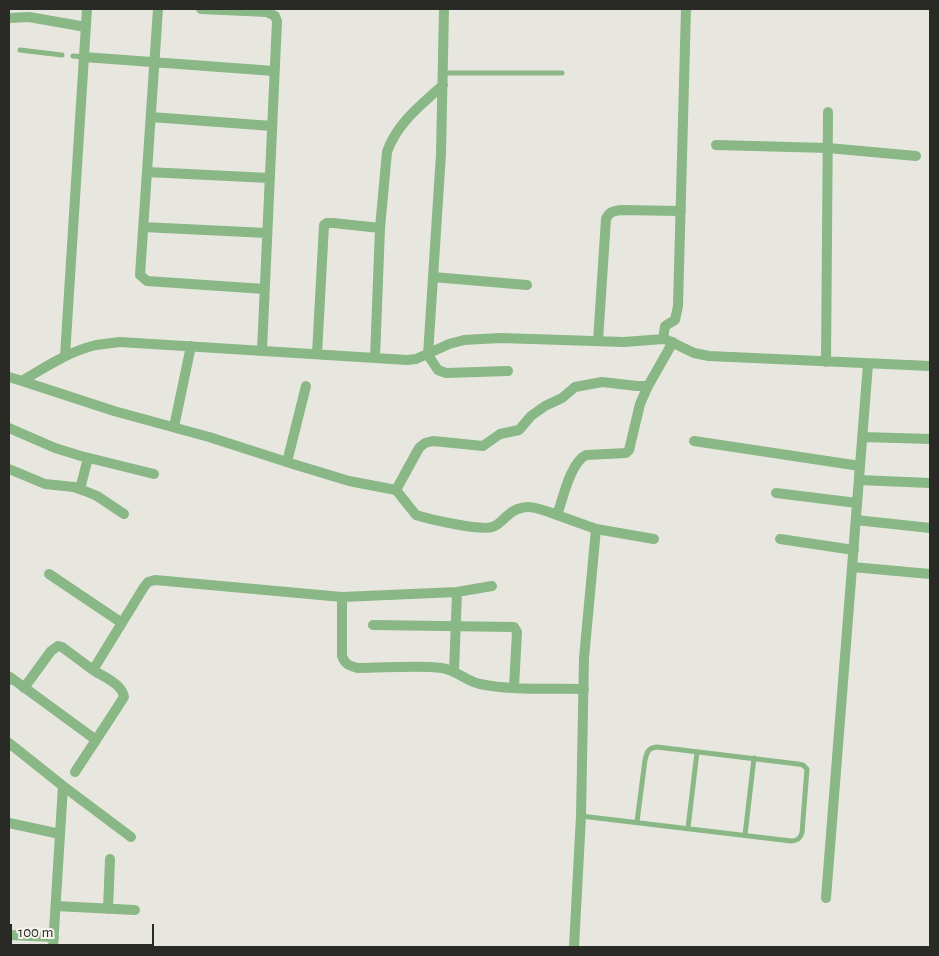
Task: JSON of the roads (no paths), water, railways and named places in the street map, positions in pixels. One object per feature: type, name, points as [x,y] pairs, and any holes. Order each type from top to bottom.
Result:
[{"type":"street","points":[[65,356],[87,9]]},
{"type":"street","points":[[158,9],[139,270],[142,278],[147,281],[264,289]]},
{"type":"street","points":[[200,9],[267,12],[275,16],[277,21],[262,350]]},
{"type":"street","points":[[444,9],[441,154],[428,354],[438,370],[446,373],[508,371]]},
{"type":"street","points":[[557,515],[573,468],[580,458],[586,455],[626,453],[629,450],[640,404],[668,341],[665,326],[675,320],[678,306],[686,9]]},
{"type":"street","points":[[9,18],[29,17],[86,27]]},
{"type":"street","points":[[84,58],[274,71]]},
{"type":"street","points":[[376,358],[380,228],[387,152],[391,140],[400,126],[442,85]]},
{"type":"street","points":[[826,362],[828,112]]},
{"type":"street","points":[[151,117],[272,126]]},
{"type":"street","points":[[716,145],[828,148],[916,156]]},
{"type":"street","points":[[147,172],[270,178]]},
{"type":"street","points":[[598,341],[606,219],[608,214],[621,210],[681,211]]},
{"type":"street","points":[[317,354],[324,225],[327,222],[333,222],[380,228]]},
{"type":"street","points":[[143,226],[267,233]]},
{"type":"street","points":[[433,277],[528,285]]},
{"type":"street","points":[[22,380],[65,356],[96,345],[120,342],[407,360],[416,359],[449,344],[464,340],[500,338],[624,342],[668,341],[694,353],[709,356],[930,366]]},
{"type":"street","points":[[174,427],[191,346]]},
{"type":"street","points":[[826,898],[868,364]]},
{"type":"street","points":[[9,378],[22,380],[114,411],[174,427],[349,480],[396,490],[416,515],[485,528],[497,525],[515,510],[530,506],[596,529],[654,540]]},
{"type":"street","points":[[396,490],[419,448],[425,443],[433,441],[483,446],[500,434],[519,430],[531,416],[545,406],[562,398],[575,387],[602,382],[648,386]]},
{"type":"street","points":[[287,462],[306,386]]},
{"type":"street","points":[[9,428],[55,448],[154,474]]},
{"type":"street","points":[[862,437],[930,439]]},
{"type":"street","points":[[694,441],[860,466]]},
{"type":"street","points":[[80,489],[88,458]]},
{"type":"street","points":[[9,469],[45,484],[80,489],[97,496],[124,514]]},
{"type":"street","points":[[859,480],[930,483]]},
{"type":"street","points":[[776,493],[857,503]]},
{"type":"street","points":[[856,520],[930,528]]},
{"type":"street","points":[[574,947],[581,816],[584,658],[596,529]]},
{"type":"street","points":[[780,539],[854,550]]},
{"type":"street","points":[[852,567],[930,574]]},
{"type":"street","points":[[49,574],[122,623]]},
{"type":"street","points":[[93,670],[144,587],[148,582],[155,580],[342,597],[457,592],[492,586]]},
{"type":"street","points":[[454,672],[457,592]]},
{"type":"street","points":[[342,597],[342,656],[344,662],[350,667],[439,668],[454,672],[464,679],[479,684],[584,689]]},
{"type":"street","points":[[373,625],[510,627],[516,629],[514,687]]},
{"type":"street","points":[[24,688],[51,651],[58,646],[119,687],[123,692],[123,701],[75,772]]},
{"type":"street","points":[[9,678],[96,740]]},
{"type":"street","points":[[9,743],[131,837]]},
{"type":"street","points":[[9,935],[54,942],[63,786]]},
{"type":"street","points":[[9,823],[60,834]]},
{"type":"street","points":[[108,909],[110,859]]},
{"type":"street","points":[[56,906],[135,910]]},
{"type":"lane","points":[[20,50],[62,55]]},
{"type":"lane","points":[[72,56],[84,58]]},
{"type":"lane","points":[[443,73],[562,73]]},
{"type":"lane","points":[[581,816],[796,841],[802,833],[807,769],[803,765],[754,758],[652,748],[647,751],[637,822]]},
{"type":"lane","points":[[688,828],[697,752]]},
{"type":"lane","points":[[745,835],[754,758]]}]
